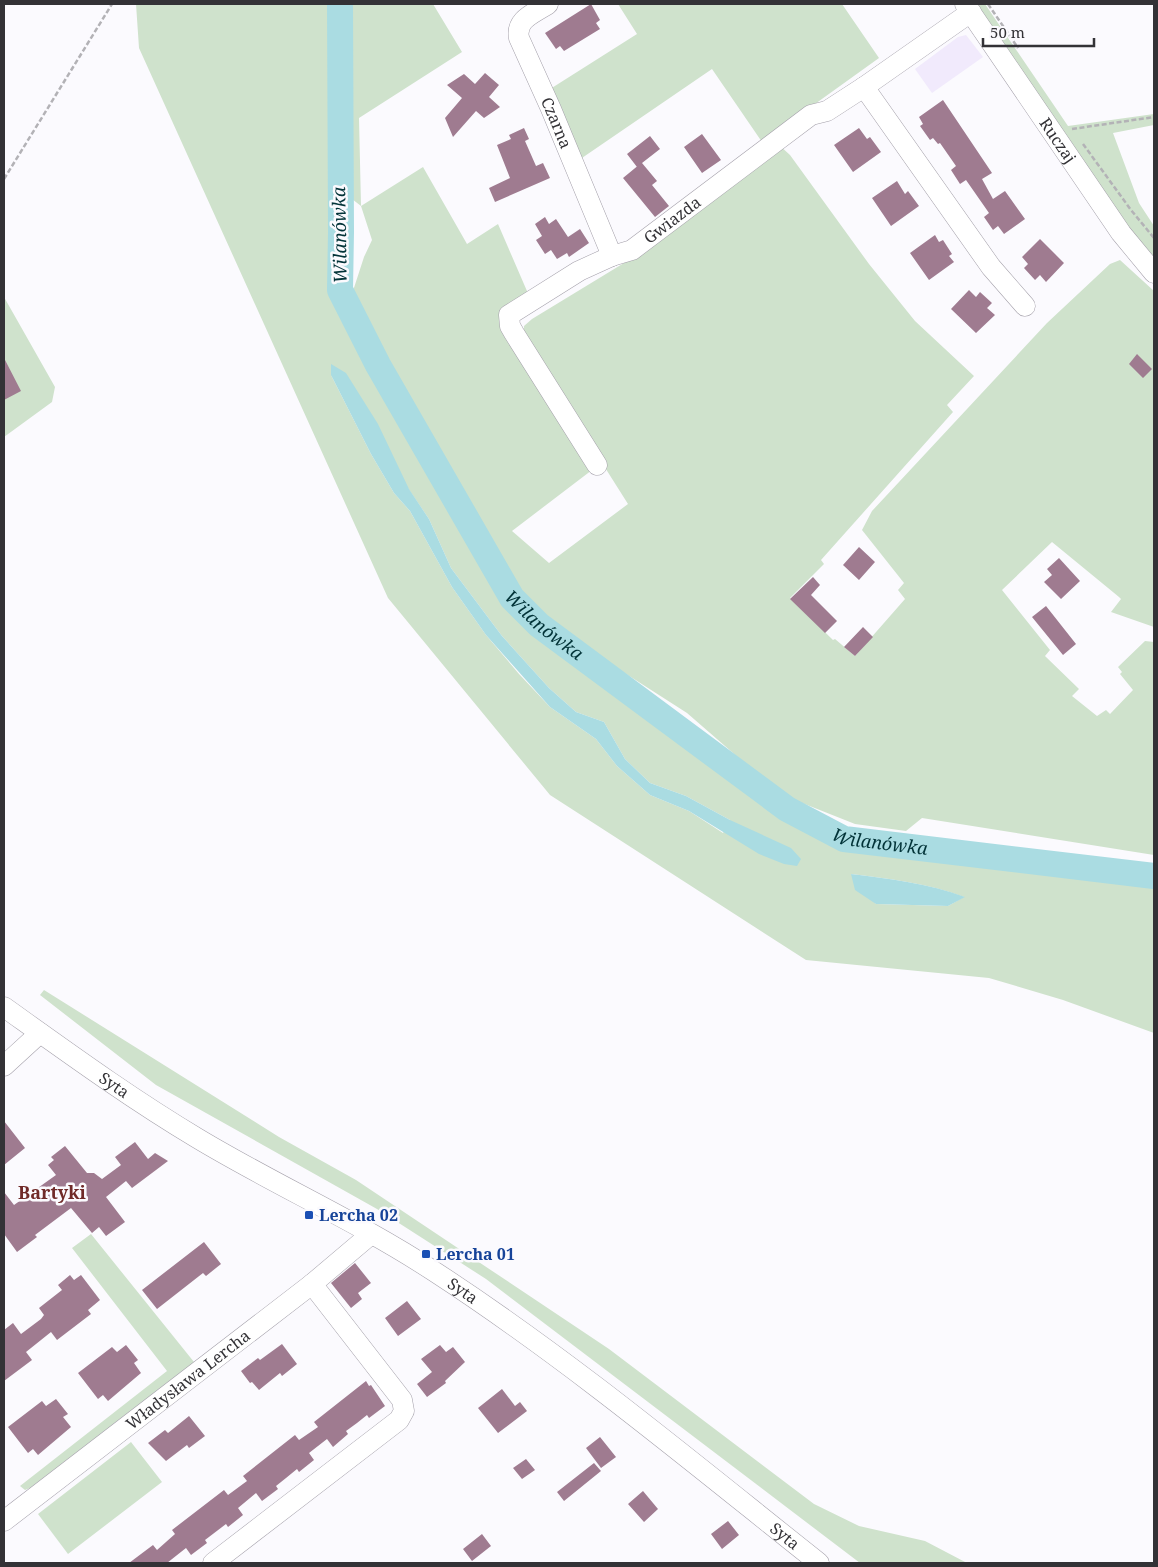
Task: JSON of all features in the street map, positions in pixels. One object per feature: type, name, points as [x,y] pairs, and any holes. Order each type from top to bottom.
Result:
[{"type":"street","name":"Czarna","points":[[548,4],[522,20],[518,28],[518,38],[551,109],[612,256]]},
{"type":"street","name":"Gwiazda","points":[[597,465],[514,333],[508,318],[513,312],[579,271],[612,256],[632,250],[811,115],[828,111],[864,87],[968,8]]},
{"type":"street","name":"Ruczaj","points":[[968,8],[1121,234],[1154,273]]},
{"type":"street","points":[[864,87],[991,267],[1025,306]]},
{"type":"street","name":"Syta","points":[[4,1007],[123,1091],[198,1138],[435,1272],[578,1372],[819,1563]]},
{"type":"street","points":[[4,1066],[40,1033]]},
{"type":"street","name":"Władysława Lercha","points":[[4,1521],[312,1284],[370,1235]]},
{"type":"street","points":[[213,1563],[399,1420],[404,1411],[402,1400],[312,1284]]},
{"type":"path","points":[[4,179],[112,4]]},
{"type":"path","points":[[1077,136],[1072,128],[1154,117]]},
{"type":"path","points":[[1083,143],[1131,210],[1154,238]]},
{"type":"shaded area","points":[[966,35],[983,57],[932,93],[915,69],[958,37]]},
{"type":"green space","points":[[136,4],[433,4],[462,52],[359,118],[361,206],[352,199],[345,179],[345,108],[332,108],[334,293],[356,341],[505,606],[780,813],[825,836],[853,846],[1154,884],[1154,1033],[1063,1000],[989,978],[806,960],[550,795],[388,598],[139,48]],"holes":[[[331,375],[429,519],[451,568],[502,636],[549,688],[576,712],[604,722],[625,759],[650,783],[686,796],[730,820],[723,833],[689,811],[650,795],[617,766],[596,739],[550,707],[519,674],[486,635],[452,587],[410,511],[394,493],[371,454]],[[851,874],[923,885],[964,897],[948,906],[876,904]]]},
{"type":"green space","points":[[618,4],[842,4],[879,58],[762,142],[712,69],[579,160],[547,91],[637,34]]},
{"type":"green space","points":[[973,4],[985,4],[1068,126],[1154,114],[1154,125],[1113,133],[1139,203],[1154,226],[1154,266]]},
{"type":"green space","points":[[779,145],[790,155],[869,264],[915,321],[974,376],[947,405],[953,412],[821,560],[824,564],[790,598],[833,640],[835,639],[855,656],[905,599],[898,590],[904,583],[862,530],[872,511],[1047,323],[1110,264],[1120,260],[1154,291],[1154,627],[1111,612],[1121,599],[1052,542],[1002,590],[1050,650],[1045,656],[1079,689],[1072,696],[1097,716],[1106,710],[1110,714],[1133,690],[1120,674],[1122,672],[1118,667],[1145,641],[1154,642],[1154,855],[922,818],[906,831],[855,824],[792,799],[748,766],[687,713],[609,663],[521,596],[490,547],[453,473],[399,387],[369,324],[357,310],[351,297],[364,257],[372,240],[361,206],[423,167],[467,244],[498,224],[530,298],[501,314],[592,470],[512,531],[549,563],[628,504],[523,338],[524,326],[532,319],[624,263]]},
{"type":"green space","points":[[4,297],[55,387],[52,402],[4,437]]},
{"type":"green space","points":[[44,990],[279,1137],[356,1180],[609,1349],[814,1504],[859,1526],[925,1541],[967,1563],[860,1563],[486,1279],[377,1209],[156,1085],[40,995]]},
{"type":"green space","points":[[91,1234],[194,1362],[25,1490],[20,1486],[167,1371],[72,1248]]},
{"type":"green space","points":[[131,1442],[162,1482],[68,1554],[38,1514]]},
{"type":"water","points":[[331,364],[346,373],[378,424],[409,489],[429,519],[451,568],[502,636],[549,688],[576,712],[604,722],[625,759],[650,783],[686,796],[730,820],[791,848],[801,859],[797,866],[784,864],[759,854],[689,811],[650,795],[617,766],[596,739],[550,707],[486,635],[452,587],[410,511],[394,493],[371,454],[331,375]]},
{"type":"water","points":[[851,874],[923,885],[965,897],[948,906],[876,904],[855,890]]},
{"type":"building","points":[[591,4],[600,20],[596,23],[600,29],[564,51],[560,46],[556,49],[545,33]]},
{"type":"building","points":[[485,73],[499,85],[489,97],[500,107],[484,118],[476,111],[453,137],[445,118],[462,98],[447,85],[464,74],[475,84]]},
{"type":"building","points":[[943,100],[992,173],[982,179],[993,199],[1005,191],[1025,219],[1004,234],[998,226],[993,230],[984,217],[989,213],[966,180],[960,184],[951,170],[956,166],[940,143],[938,144],[933,138],[930,140],[920,126],[923,124],[919,117]]},
{"type":"building","points":[[524,128],[529,139],[525,141],[536,166],[543,163],[550,178],[495,202],[489,188],[510,178],[497,145],[511,139],[509,135]]},
{"type":"building","points":[[859,128],[867,139],[870,137],[881,152],[853,172],[834,145]]},
{"type":"building","points":[[702,134],[721,160],[702,173],[684,147]]},
{"type":"building","points":[[650,136],[660,149],[642,163],[657,181],[652,185],[669,206],[655,217],[623,178],[637,167],[627,154]]},
{"type":"building","points":[[897,181],[905,194],[908,191],[919,206],[891,226],[872,198]]},
{"type":"building","points":[[545,217],[549,224],[556,219],[568,237],[580,229],[589,243],[569,257],[567,253],[557,259],[551,250],[545,254],[536,240],[542,236],[535,224]]},
{"type":"building","points":[[935,235],[939,242],[943,240],[952,254],[949,256],[954,262],[929,280],[910,253]]},
{"type":"building","points":[[1040,239],[1064,263],[1046,282],[1040,275],[1035,280],[1024,268],[1028,264],[1022,257]]},
{"type":"building","points":[[969,290],[976,297],[980,292],[992,303],[987,308],[995,315],[976,333],[951,309]]},
{"type":"building","points":[[1137,354],[1152,369],[1143,378],[1129,364]]},
{"type":"building","points":[[4,358],[21,391],[4,400]]},
{"type":"building","points":[[859,547],[875,562],[859,580],[843,565]]},
{"type":"building","points":[[1059,558],[1080,581],[1061,599],[1044,582],[1052,575],[1047,569]]},
{"type":"building","points":[[813,577],[820,585],[811,595],[837,621],[825,633],[790,599]]},
{"type":"building","points":[[1046,606],[1076,644],[1063,655],[1032,617]]},
{"type":"building","points":[[863,627],[873,637],[855,656],[844,647]]},
{"type":"building","points":[[4,1121],[25,1148],[4,1165]]},
{"type":"building","points":[[135,1142],[148,1159],[155,1153],[168,1161],[132,1188],[126,1181],[106,1197],[125,1222],[106,1236],[99,1227],[92,1233],[71,1208],[35,1235],[37,1237],[17,1252],[4,1234],[4,1192],[14,1205],[56,1175],[48,1165],[54,1160],[51,1157],[65,1146],[87,1173],[94,1173],[102,1179],[121,1165],[115,1157]]},
{"type":"building","points":[[204,1242],[221,1264],[206,1276],[203,1273],[157,1309],[142,1290]]},
{"type":"building","points":[[355,1263],[371,1283],[358,1293],[362,1299],[351,1308],[331,1283]]},
{"type":"building","points":[[70,1275],[74,1280],[81,1275],[100,1300],[88,1310],[91,1314],[57,1340],[51,1332],[26,1352],[32,1360],[4,1381],[4,1330],[13,1323],[21,1334],[41,1319],[44,1315],[39,1308],[62,1290],[58,1285]]},
{"type":"building","points":[[407,1301],[421,1319],[398,1336],[385,1318]]},
{"type":"building","points":[[282,1344],[297,1364],[282,1376],[280,1373],[259,1390],[252,1382],[250,1383],[241,1371],[258,1358],[260,1360]]},
{"type":"building","points":[[126,1345],[138,1360],[134,1363],[141,1373],[108,1401],[103,1395],[98,1399],[78,1373],[112,1347],[117,1352]]},
{"type":"building","points":[[440,1345],[446,1352],[453,1347],[465,1362],[445,1381],[446,1383],[427,1397],[417,1384],[432,1372],[421,1359]]},
{"type":"building","points":[[366,1381],[369,1386],[371,1385],[385,1406],[369,1418],[367,1415],[346,1431],[348,1434],[333,1447],[327,1439],[309,1453],[314,1460],[299,1472],[297,1469],[276,1486],[278,1489],[262,1501],[256,1493],[238,1508],[243,1515],[228,1527],[226,1524],[205,1540],[207,1543],[191,1555],[186,1548],[167,1563],[129,1563],[153,1545],[157,1550],[175,1534],[172,1530],[224,1490],[228,1495],[247,1481],[243,1476],[295,1435],[299,1440],[318,1427],[314,1422]]},
{"type":"building","points":[[502,1389],[515,1406],[520,1402],[527,1411],[498,1433],[478,1408]]},
{"type":"building","points":[[56,1399],[68,1414],[63,1417],[71,1427],[38,1455],[33,1449],[28,1453],[8,1427],[42,1401],[46,1406]]},
{"type":"building","points":[[189,1416],[205,1436],[189,1448],[187,1445],[166,1461],[148,1443],[165,1430],[168,1433]]},
{"type":"building","points":[[600,1437],[616,1457],[601,1468],[586,1448]]},
{"type":"building","points":[[526,1459],[535,1470],[522,1479],[513,1468]]},
{"type":"building","points":[[594,1463],[601,1471],[564,1501],[557,1492]]},
{"type":"building","points":[[643,1491],[658,1509],[644,1522],[628,1504]]},
{"type":"building","points":[[728,1521],[739,1535],[722,1549],[711,1534]]},
{"type":"building","points":[[482,1534],[491,1546],[472,1561],[463,1549]]},
{"type":"waterway","name":"Wilanówka","points":[[340,4],[340,290],[378,365],[512,598],[539,625],[787,809],[844,839],[1154,876]]},
{"type":"place","name":"Lercha 02","points":[[309,1215]]},
{"type":"place","name":"Lercha 01","points":[[426,1254]]},
{"type":"district","name":"Bartyki","points":[[52,1193]]}]
